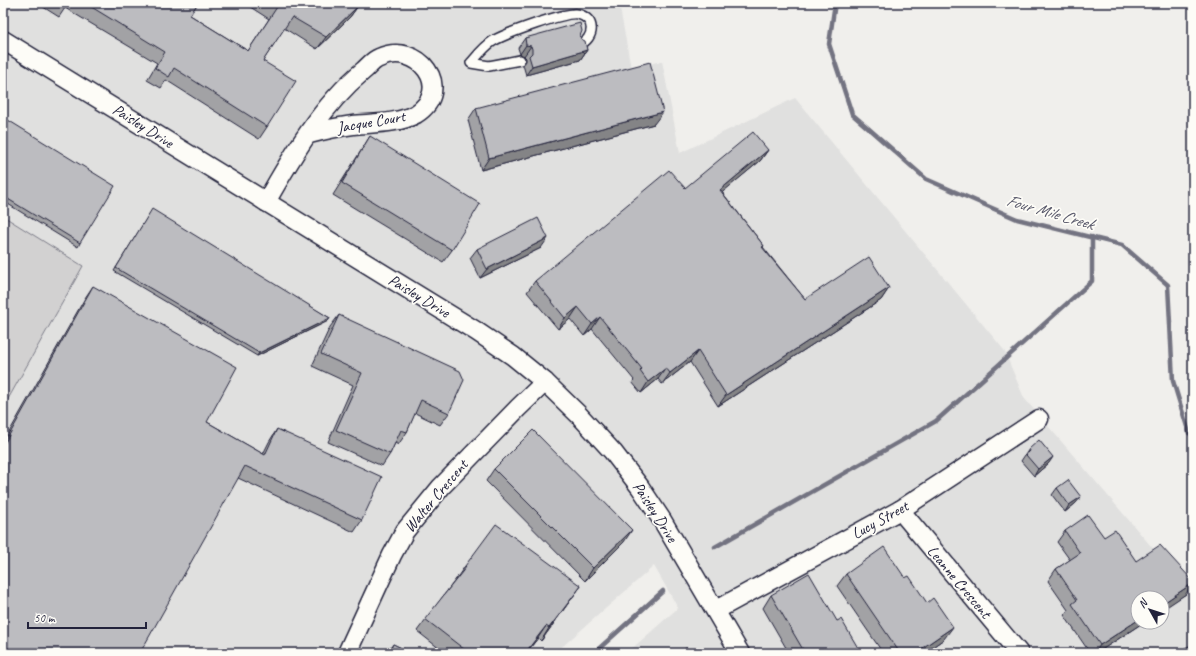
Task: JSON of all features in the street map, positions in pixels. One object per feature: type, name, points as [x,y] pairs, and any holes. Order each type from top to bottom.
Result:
[{"type":"street","name":"Paisley Drive","points":[[3,40],[476,331],[513,356],[545,382],[578,414],[613,452],[640,487],[662,520],[740,653]]},
{"type":"street","name":"Jacque Court","points":[[266,202],[283,171],[321,114],[353,79],[378,58],[394,53],[407,55],[420,61],[428,71],[433,83],[433,93],[426,104],[416,114],[382,124],[354,125],[309,134]]},
{"type":"street","name":"Walter Crescent","points":[[347,653],[392,555],[405,531],[440,486],[545,382]]},
{"type":"street","name":"Lucy Street","points":[[716,610],[900,510],[1039,419]]},
{"type":"street","name":"Leanne Crescent","points":[[900,510],[1019,653]]},
{"type":"lane","points":[[520,60],[489,66],[471,63],[484,48],[514,31],[571,14],[583,16],[591,26],[592,32],[589,38],[579,45]]},
{"type":"shaded area","points":[[3,3],[619,3],[631,68],[662,61],[680,153],[795,98],[1004,350],[1024,398],[1193,595],[1193,653],[627,653],[678,608],[654,566],[555,653],[3,653],[3,408],[83,266],[3,216]]},
{"type":"shaded area","points":[[3,216],[83,266],[3,408]]},
{"type":"building","points":[[85,3],[198,3],[190,15],[248,51],[277,7],[270,3],[358,3],[358,6],[326,37],[292,17],[263,61],[296,81],[267,127],[174,68],[169,77],[155,68],[165,52]]},
{"type":"building","points":[[580,23],[582,31],[580,36],[581,39],[585,41],[587,50],[532,66],[529,56],[532,53],[532,49],[531,46],[526,45],[525,38]]},
{"type":"building","points":[[650,62],[663,112],[489,158],[476,108]]},
{"type":"building","points":[[3,117],[115,186],[80,243],[3,196]]},
{"type":"building","points":[[753,132],[768,150],[720,190],[764,246],[762,247],[805,299],[869,257],[889,288],[726,395],[698,351],[670,373],[666,368],[648,382],[640,371],[642,369],[600,317],[592,324],[578,307],[565,318],[535,281],[669,170],[685,188]]},
{"type":"building","points":[[370,136],[480,204],[452,250],[342,183]]},
{"type":"building","points":[[152,209],[330,318],[259,353],[116,268]]},
{"type":"building","points":[[538,218],[548,238],[487,269],[477,249]]},
{"type":"building","points":[[93,286],[237,367],[207,422],[265,455],[277,429],[382,477],[362,520],[245,466],[140,653],[3,653],[3,446]]},
{"type":"building","points":[[339,315],[460,371],[464,380],[449,413],[421,400],[407,432],[401,430],[390,454],[336,430],[362,373],[321,354]]},
{"type":"building","points":[[533,430],[632,530],[593,568],[494,469]]},
{"type":"building","points":[[1039,440],[1053,457],[1038,469],[1026,455],[1030,451],[1029,449]]},
{"type":"building","points":[[1068,480],[1081,497],[1069,505],[1057,488]]},
{"type":"building","points":[[1088,515],[1104,537],[1115,530],[1136,561],[1160,545],[1193,581],[1193,583],[1170,599],[1170,590],[1130,590],[1130,625],[1100,645],[1072,604],[1077,600],[1056,569],[1080,553],[1065,531]]},
{"type":"building","points":[[496,524],[581,586],[549,628],[546,626],[525,653],[469,653],[425,619],[466,567],[465,566]]},
{"type":"building","points":[[884,547],[905,578],[909,576],[927,603],[933,598],[953,627],[915,653],[900,653],[846,574]]},
{"type":"building","points":[[809,573],[837,621],[841,619],[861,653],[805,653],[771,595]]},
{"type":"building","points":[[393,644],[412,653],[389,653]]},
{"type":"building","points":[[1193,644],[1193,653],[1175,653]]},
{"type":"building","points":[[686,648],[700,651],[701,653],[678,653]]},
{"type":"waterway","name":"Four Mile Creek","points":[[835,3],[829,44],[852,114],[926,179],[1017,219],[1122,245],[1168,285],[1173,381],[1189,433],[1193,436]]},
{"type":"waterway","points":[[715,547],[936,421],[1092,281],[1092,237]]},
{"type":"waterway","points":[[594,653],[663,591]]}]
